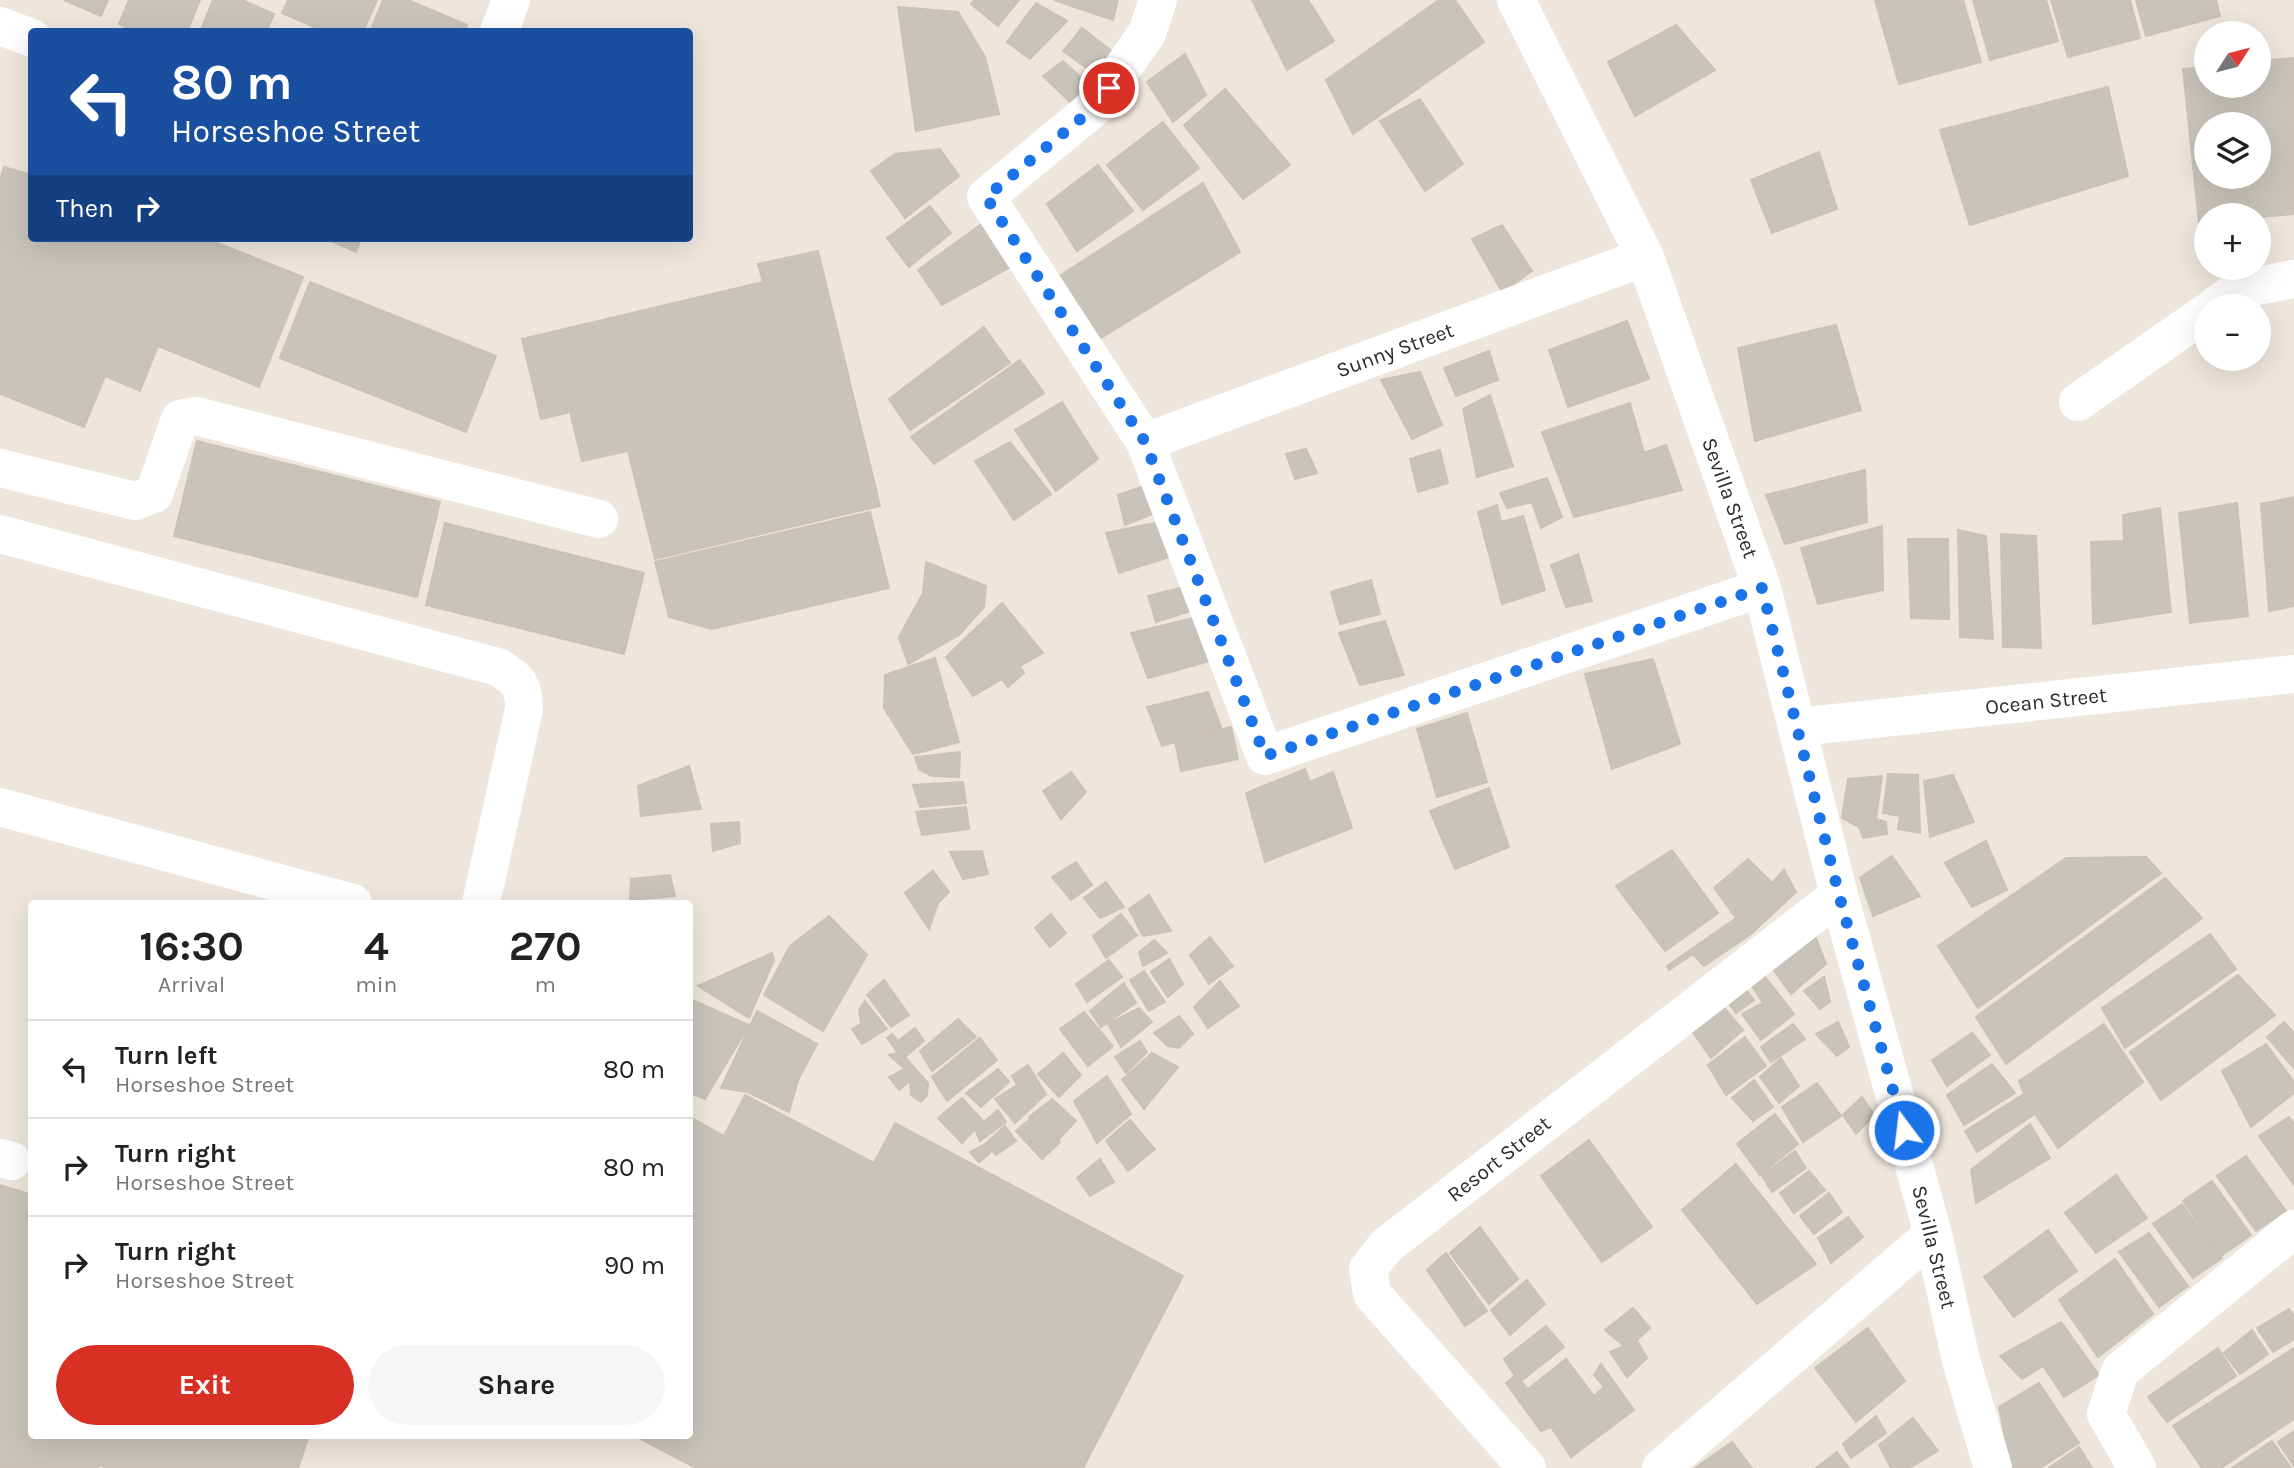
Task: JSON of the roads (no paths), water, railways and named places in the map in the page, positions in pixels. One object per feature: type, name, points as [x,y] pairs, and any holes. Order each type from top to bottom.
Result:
[{"type":"street","points":[[500,28],[511,0]]},
{"type":"street","points":[[1158,0],[1147,33],[1096,106],[986,197],[1145,442],[1265,756],[1762,588]]},
{"type":"street","name":"Sevilla Street","points":[[1516,0],[1645,257],[1762,588],[1839,895],[1933,1234],[1961,1360],[1993,1468]]},
{"type":"street","points":[[0,26],[28,36]]},
{"type":"street","name":"Sunny Street","points":[[1145,442],[1645,257]]},
{"type":"street","points":[[2232,294],[2237,290],[2294,279]]},
{"type":"street","points":[[2078,402],[2194,321]]},
{"type":"street","points":[[0,468],[135,502],[154,494],[180,419],[196,416],[599,519]]},
{"type":"street","points":[[0,534],[498,667],[518,679],[524,691],[524,709],[482,900]]},
{"type":"street","name":"Ocean Street","points":[[1798,727],[2294,674]]},
{"type":"street","points":[[0,807],[342,900]]},
{"type":"street","name":"Resort Street","points":[[1527,1468],[1372,1294],[1368,1269],[1386,1246],[1839,895]]},
{"type":"street","points":[[2137,1468],[2106,1414],[2120,1371],[2294,1229]]},
{"type":"street","points":[[1661,1468],[1933,1234]]}]
